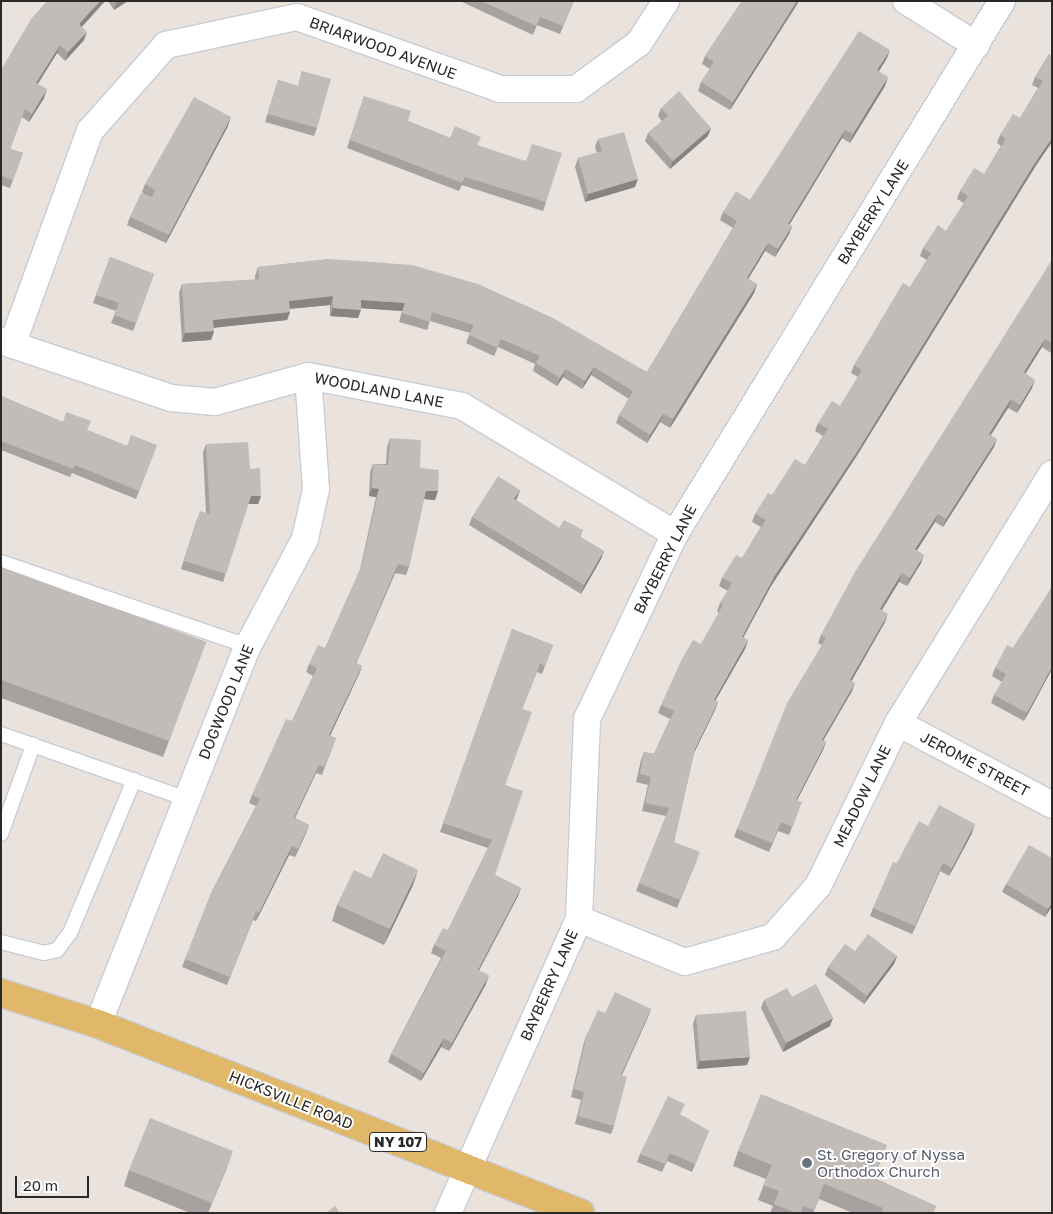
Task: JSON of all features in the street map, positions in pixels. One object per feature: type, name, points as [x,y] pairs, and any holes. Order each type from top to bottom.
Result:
[{"type":"main road","name":"HICKSVILLE ROAD","points":[[1,993],[98,1024],[580,1213]]},
{"type":"street","name":"BRIARWOOD AVENUE","points":[[7,343],[90,131],[166,46],[297,17],[500,90],[576,89],[639,43],[666,1]]},
{"type":"street","points":[[906,1],[976,44]]},
{"type":"street","name":"BAYBERRY LANE","points":[[448,1213],[578,919],[587,719],[675,534],[1002,1]]},
{"type":"street","name":"WOODLAND LANE","points":[[7,343],[171,398],[215,402],[308,376],[462,406],[675,534]]},
{"type":"street","name":"DOGWOOD LANE","points":[[98,1024],[248,646],[305,539],[316,489],[308,376]]},
{"type":"street","name":"MEADOW LANE","points":[[578,919],[686,962],[773,937],[818,886],[898,723],[1052,474]]},
{"type":"street","name":"JEROME STREET","points":[[898,723],[1052,805]]},
{"type":"lane","points":[[1,562],[248,646]]},
{"type":"lane","points":[[1,734],[186,799]]},
{"type":"lane","points":[[1,834],[33,745]]},
{"type":"lane","points":[[1,942],[44,953],[57,950],[74,926],[134,780]]},
{"type":"building","points":[[47,1],[100,1],[79,24],[87,32],[68,52],[60,45],[36,83],[47,89],[32,114],[25,109],[10,149],[23,153],[13,180],[1,176],[1,70],[31,19]]},
{"type":"building","points":[[481,1],[574,1],[563,26],[540,17],[536,26]]},
{"type":"building","points":[[742,1],[797,1],[733,102],[701,82],[714,62],[705,56]]},
{"type":"building","points":[[859,31],[890,50],[877,70],[888,77],[853,134],[845,130],[788,224],[792,226],[778,249],[768,243],[747,278],[757,284],[673,419],[663,414],[650,435],[619,415],[633,391],[594,367],[585,381],[566,369],[560,378],[536,363],[540,356],[501,339],[497,348],[469,335],[474,325],[432,312],[430,322],[402,313],[405,303],[361,300],[361,310],[333,308],[333,296],[289,301],[290,312],[213,320],[214,331],[185,333],[182,284],[259,279],[258,267],[330,259],[412,265],[478,284],[553,318],[647,372],[737,221],[723,212],[736,191],[750,200]]},
{"type":"building","points":[[1049,54],[1052,56],[1052,138],[859,449],[774,577],[742,637],[748,640],[714,700],[718,702],[695,749],[674,842],[700,852],[680,900],[639,883],[669,808],[645,803],[651,777],[640,774],[644,752],[654,754],[674,711],[661,705],[681,661],[693,640],[701,644],[723,605],[720,603],[732,583],[722,578],[736,555],[742,558],[766,520],[755,514],[768,493],[772,495],[795,459],[805,465],[828,429],[818,423],[832,401],[840,406],[862,370],[854,365],[903,283],[910,287],[931,253],[923,248],[938,225],[946,231],[968,196],[960,191],[974,168],[984,174],[1006,139],[1000,135],[1013,114],[1020,118],[1043,81],[1035,77]]},
{"type":"building","points":[[302,71],[331,79],[317,128],[268,114],[278,80],[298,86]]},
{"type":"building","points":[[679,91],[711,128],[673,161],[648,133],[668,116],[661,108]]},
{"type":"building","points":[[364,96],[411,111],[408,121],[450,138],[455,126],[481,137],[477,145],[526,161],[532,144],[562,153],[546,202],[465,177],[462,183],[350,140]]},
{"type":"building","points":[[194,97],[231,117],[169,235],[130,217],[141,193],[152,197],[155,190],[145,184]]},
{"type":"building","points":[[624,132],[638,179],[588,194],[578,158],[602,151],[598,139]]},
{"type":"building","points":[[110,257],[154,274],[136,323],[114,315],[119,303],[96,295]]},
{"type":"building","points":[[1052,260],[1052,343],[1045,339],[1024,372],[1035,380],[1020,405],[1011,399],[989,434],[997,439],[946,519],[938,514],[915,549],[924,555],[910,578],[902,573],[880,609],[888,614],[850,680],[855,683],[822,740],[826,742],[796,800],[802,802],[792,827],[781,822],[772,843],[737,829],[787,703],[826,638],[821,635],[855,572]]},
{"type":"building","points":[[1,396],[63,422],[66,412],[91,421],[87,430],[127,446],[131,435],[157,445],[139,491],[75,465],[73,469],[1,441]]},
{"type":"building","points":[[390,438],[421,440],[420,468],[439,470],[438,491],[426,491],[409,567],[398,564],[356,663],[362,666],[329,735],[336,738],[324,767],[319,765],[294,818],[309,825],[298,849],[292,846],[259,913],[256,911],[230,977],[185,959],[212,891],[260,799],[252,795],[286,719],[292,721],[317,668],[309,664],[318,645],[325,648],[362,565],[379,489],[372,488],[373,464],[388,465]]},
{"type":"building","points":[[248,442],[250,469],[260,468],[261,496],[251,496],[226,574],[184,561],[200,511],[210,514],[206,444]]},
{"type":"building","points":[[498,476],[520,490],[514,499],[559,528],[564,520],[583,530],[579,537],[604,551],[584,585],[472,517]]},
{"type":"building","points":[[1,567],[206,642],[169,741],[1,680]]},
{"type":"building","points":[[1052,587],[1052,667],[1027,713],[994,695],[1006,674],[995,668],[1007,645],[1013,648]]},
{"type":"building","points":[[512,629],[553,645],[545,666],[540,664],[522,709],[532,712],[505,785],[523,791],[495,875],[521,888],[478,970],[489,975],[452,1043],[444,1038],[424,1073],[391,1054],[446,951],[434,945],[443,928],[448,930],[492,840],[443,823]]},
{"type":"building","points":[[939,805],[975,824],[952,868],[943,863],[915,926],[873,908],[893,862],[897,863],[919,821],[928,826]]},
{"type":"building","points":[[1029,845],[1052,858],[1052,903],[1048,909],[1006,884]]},
{"type":"building","points":[[383,853],[418,870],[390,929],[337,905],[354,870],[371,878]]},
{"type":"building","points":[[868,934],[897,956],[867,996],[828,967],[845,944],[855,951]]},
{"type":"building","points":[[816,984],[833,1018],[786,1043],[764,1000],[787,988],[792,997]]},
{"type":"building","points":[[615,992],[651,1009],[621,1075],[627,1077],[614,1126],[578,1116],[584,1092],[574,1089],[587,1034],[598,1010],[605,1013]]},
{"type":"building","points":[[746,1011],[750,1057],[700,1061],[696,1015]]},
{"type":"building","name":"St. Gregory of Nyssa Orthodox Church","points":[[761,1094],[887,1145],[873,1178],[936,1206],[933,1213],[881,1213],[883,1208],[824,1184],[814,1210],[803,1206],[801,1213],[796,1213],[774,1204],[779,1191],[763,1185],[772,1165],[738,1151]]},
{"type":"building","points":[[668,1096],[685,1104],[680,1115],[709,1131],[695,1164],[670,1153],[665,1164],[640,1154]]},
{"type":"building","points":[[150,1118],[233,1151],[212,1203],[129,1170]]},
{"type":"building","points":[[335,1206],[340,1213],[326,1213]]},
{"type":"place","name":"St. Gregory of Nyssa Orthodox Church","points":[[807,1163]]}]
